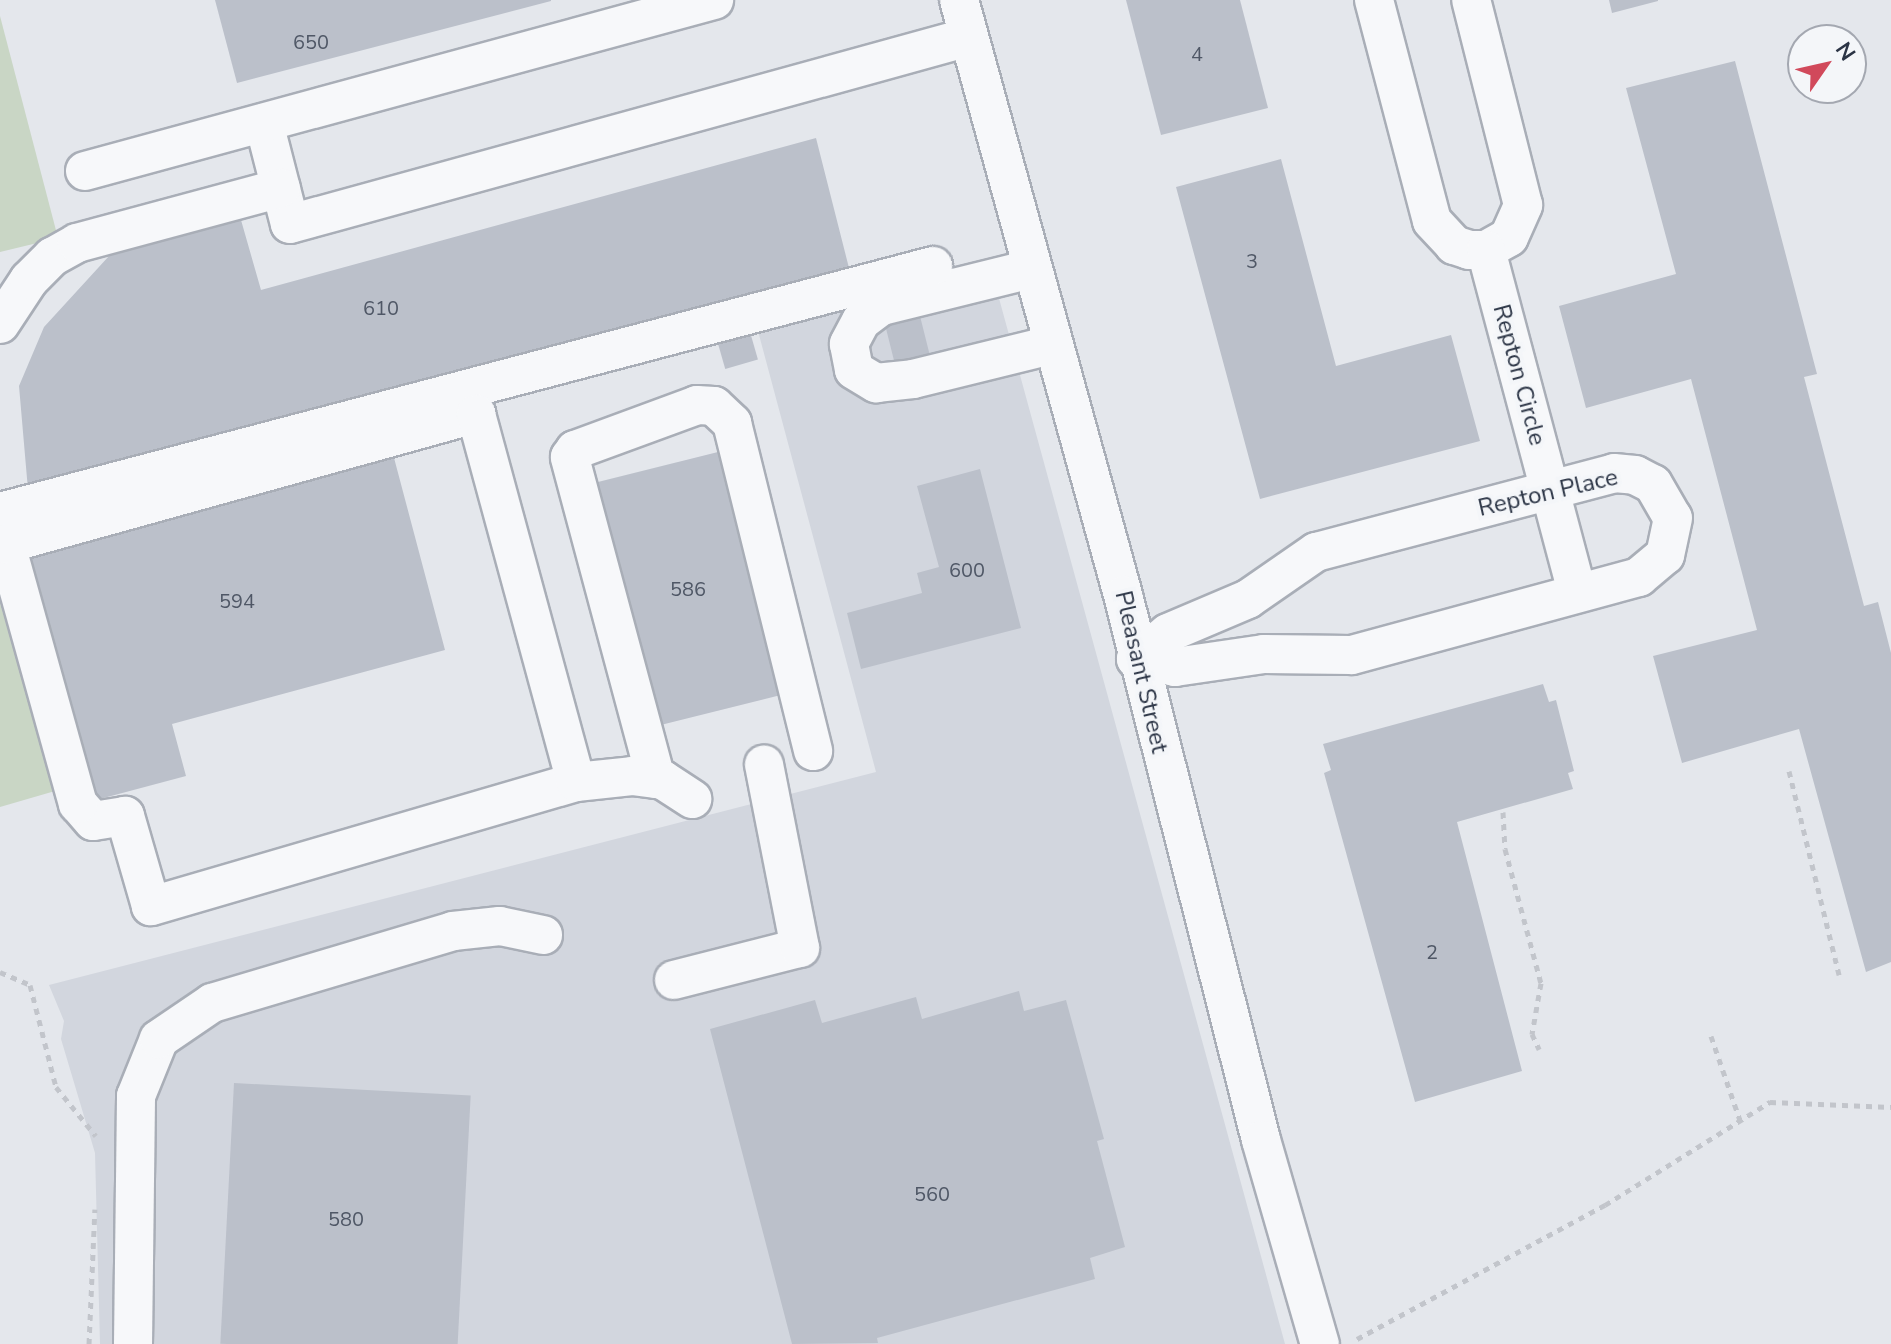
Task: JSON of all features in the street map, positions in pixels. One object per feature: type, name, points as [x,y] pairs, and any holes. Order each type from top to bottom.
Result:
[{"type":"street","points":[[85,171],[714,0]]},
{"type":"street","name":"Pleasant Street","points":[[959,0],[1051,345],[1123,595],[1136,659],[1261,1140],[1320,1344]]},
{"type":"street","points":[[1374,0],[1432,221],[1454,245],[1486,250],[1509,237],[1523,205],[1471,0]]},
{"type":"street","points":[[264,123],[290,224],[969,37]]},
{"type":"street","points":[[0,324],[29,280],[52,257],[77,243],[281,188]]},
{"type":"street","name":"Repton Circle","points":[[1486,250],[1577,593]]},
{"type":"street","points":[[0,512],[842,285],[933,266]]},
{"type":"street","points":[[1031,269],[881,306],[861,321],[849,344],[854,370],[876,383],[913,379],[1051,345]]},
{"type":"street","points":[[656,779],[570,457],[575,450],[697,405],[714,406],[732,423],[813,751]]},
{"type":"street","points":[[576,782],[476,414],[6,544],[78,804],[93,821],[125,816],[151,906],[576,782],[632,776],[656,779],[676,785],[692,799]]},
{"type":"street","name":"Repton Place","points":[[1614,473],[1635,475],[1653,484],[1673,518],[1673,536],[1654,568],[1577,593],[1351,655],[1264,654],[1175,667],[1136,659],[1168,633],[1248,599],[1316,552],[1550,489],[1614,473]]},
{"type":"street","points":[[674,980],[800,948],[764,765]]},
{"type":"street","points":[[133,1344],[136,1096],[159,1039],[212,1003],[453,931],[500,926],[543,935]]},
{"type":"path","points":[[1789,771],[1839,975]]},
{"type":"path","points":[[1503,812],[1505,849],[1541,983],[1532,1034],[1539,1049]]},
{"type":"path","points":[[0,972],[30,985],[56,1087],[75,1117],[94,1128],[100,1148]]},
{"type":"path","points":[[1711,1036],[1740,1120]]},
{"type":"path","points":[[1345,1344],[1605,1205],[1770,1102],[1786,1100],[1891,1107]]},
{"type":"path","points":[[89,1344],[96,1192]]},
{"type":"shaded area","points":[[991,269],[1285,1344],[100,1344],[95,1153],[61,1039],[64,1021],[49,985],[876,772],[758,331]]},
{"type":"green space","points":[[0,16],[58,238],[0,252]]},
{"type":"green space","points":[[0,603],[55,791],[0,807]]},
{"type":"building","points":[[215,0],[551,0],[551,1],[237,83]]},
{"type":"building","points":[[1126,0],[1240,0],[1268,108],[1161,135]]},
{"type":"building","points":[[1609,0],[1658,0],[1658,1],[1612,13]]},
{"type":"building","points":[[1735,61],[1817,374],[1804,377],[1864,606],[1878,602],[1891,653],[1891,962],[1866,972],[1799,729],[1682,763],[1653,656],[1757,630],[1691,379],[1586,408],[1559,306],[1676,274],[1626,88]]},
{"type":"building","points":[[816,138],[849,268],[28,490],[19,386],[44,327],[109,256],[241,220],[261,290]]},
{"type":"building","points":[[1281,159],[1336,366],[1451,335],[1480,441],[1260,499],[1176,187]]},
{"type":"building","points":[[919,312],[931,360],[896,368],[884,321]]},
{"type":"building","points":[[748,325],[758,360],[725,369],[715,334]]},
{"type":"building","points":[[722,451],[783,695],[655,726],[594,483]]},
{"type":"building","points":[[393,454],[445,650],[172,724],[186,776],[96,800],[28,552]]},
{"type":"building","points":[[980,469],[1021,628],[861,669],[847,613],[922,593],[917,573],[939,567],[917,486]]},
{"type":"building","points":[[1543,684],[1549,702],[1556,700],[1574,771],[1568,773],[1573,789],[1457,822],[1522,1071],[1415,1102],[1324,773],[1331,770],[1323,744]]},
{"type":"building","points":[[1019,991],[1024,1011],[1066,1000],[1104,1139],[1097,1141],[1125,1247],[1090,1258],[1095,1279],[877,1338],[878,1343],[792,1344],[710,1029],[815,1000],[822,1023],[916,997],[922,1019]]},
{"type":"building","points":[[234,1083],[471,1095],[458,1344],[220,1344]]}]
